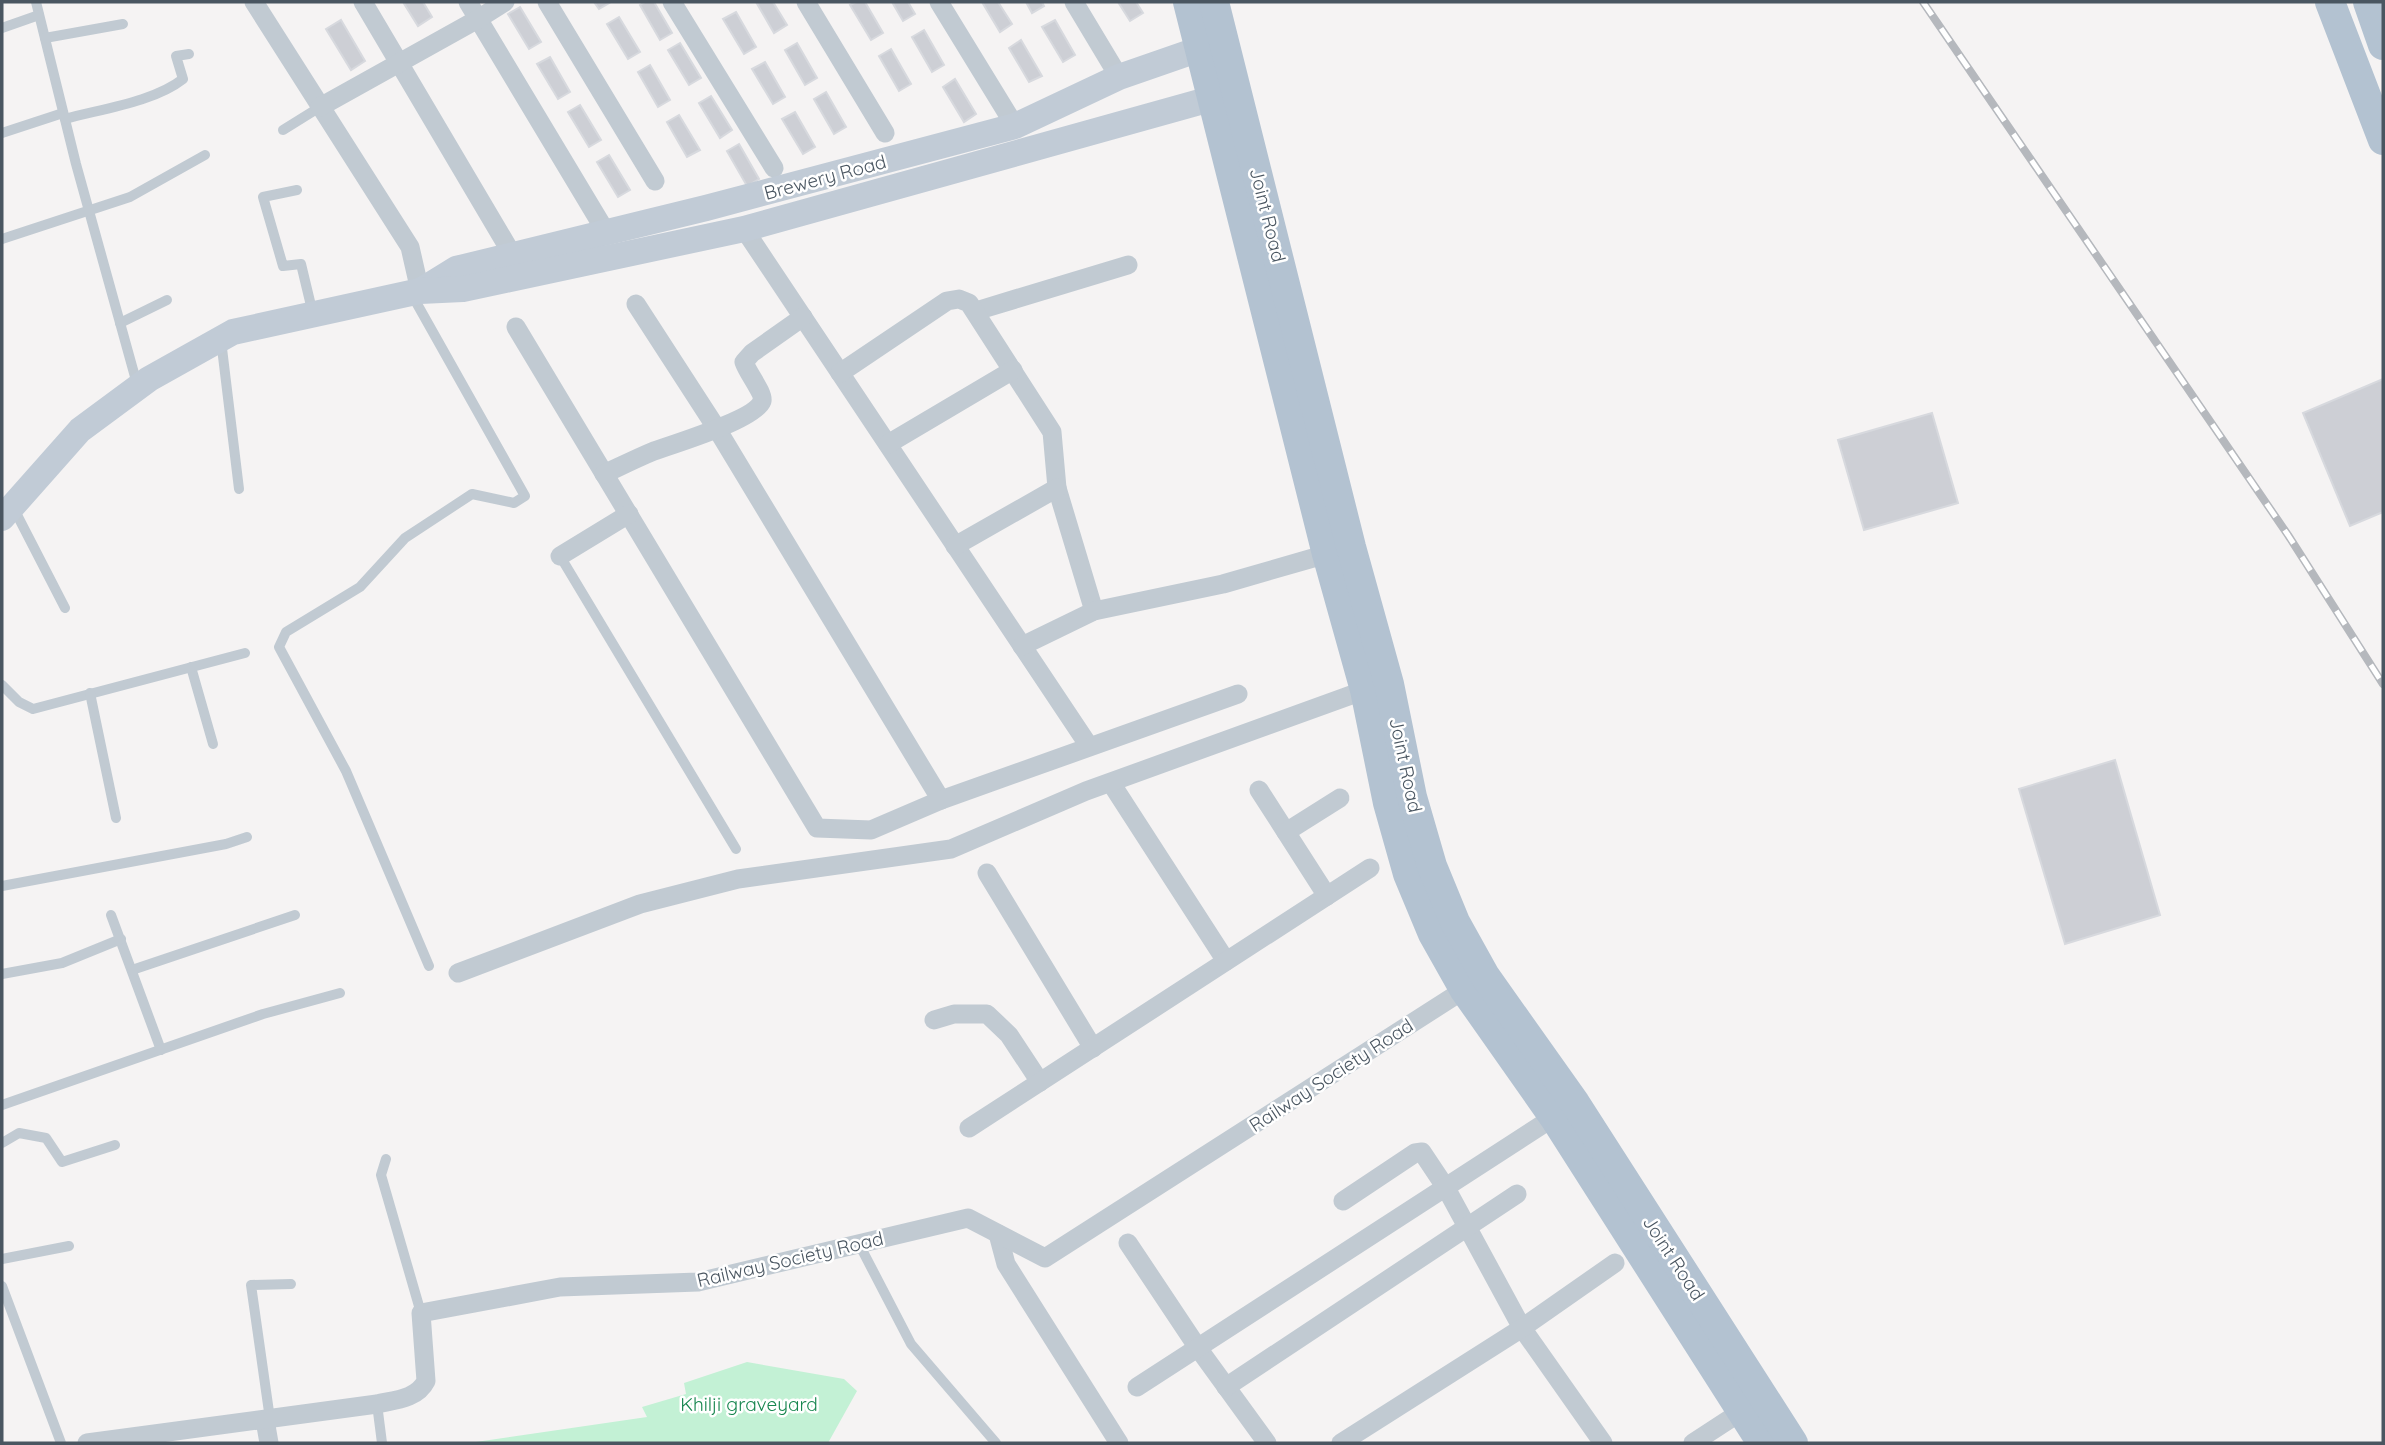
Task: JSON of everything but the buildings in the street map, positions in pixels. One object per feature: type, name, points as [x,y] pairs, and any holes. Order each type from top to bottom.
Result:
[{"type":"main road","name":"Joint Road","points":[[1188,2],[1211,44],[1389,684],[1422,833],[1475,983],[1554,1117],[1762,1443]]},
{"type":"main road","name":"Joint Road","points":[[1211,44],[1214,2]]},
{"type":"main road","points":[[2330,2],[2383,140]]},
{"type":"main road","points":[[2368,2],[2383,45]]},
{"type":"main road","name":"Brewery Road","points":[[416,292],[456,269],[706,208],[1015,126],[1119,77],[1211,44]]},
{"type":"main road","name":"Brewery Road","points":[[7,512],[80,430],[138,387],[233,332],[416,292],[463,289],[744,229],[1225,95]]},
{"type":"main road","name":"Joint Road","points":[[1225,95],[1327,554],[1365,690],[1388,803],[1408,874],[1433,933],[1575,1103],[1793,1443]]},
{"type":"street","points":[[254,2],[410,247],[416,292]]},
{"type":"street","points":[[363,2],[512,254]]},
{"type":"street","points":[[468,2],[606,232]]},
{"type":"street","points":[[320,107],[505,2]]},
{"type":"street","points":[[547,2],[655,181]]},
{"type":"street","points":[[672,2],[774,168]]},
{"type":"street","points":[[806,2],[886,133]]},
{"type":"street","points":[[939,2],[1015,126]]},
{"type":"street","points":[[1074,2],[1119,77]]},
{"type":"street","points":[[744,229],[1089,747]]},
{"type":"street","points":[[976,311],[1128,265]]},
{"type":"street","points":[[840,373],[947,301],[959,299],[970,303],[1052,432],[1057,488],[1094,611]]},
{"type":"street","points":[[636,304],[717,429],[940,800]]},
{"type":"street","points":[[604,474],[653,452],[717,429],[757,409],[762,401],[762,394],[744,362],[752,353],[803,317]]},
{"type":"street","points":[[516,327],[817,828],[871,830],[940,800],[1238,694]]},
{"type":"street","points":[[888,444],[1013,370]]},
{"type":"street","points":[[955,546],[1057,488]]},
{"type":"street","points":[[560,555],[629,514]]},
{"type":"street","points":[[1022,646],[1094,611],[1223,584],[1327,554]]},
{"type":"street","points":[[458,973],[640,904],[738,879],[951,849],[1111,783],[1365,690]]},
{"type":"street","points":[[1111,783],[1226,961]]},
{"type":"street","points":[[1259,790],[1327,896]]},
{"type":"street","points":[[1286,832],[1340,798]]},
{"type":"street","points":[[969,1128],[1370,868]]},
{"type":"street","points":[[987,873],[1093,1048]]},
{"type":"street","name":"Railway Society Road","points":[[421,1313],[560,1287],[698,1282],[968,1218],[1045,1258],[1475,983]]},
{"type":"street","points":[[933,1020],[954,1014],[987,1013],[1009,1035],[1040,1082]]},
{"type":"street","points":[[1137,1387],[1554,1117]]},
{"type":"street","points":[[1343,1201],[1415,1153],[1422,1152],[1446,1188],[1522,1328],[1603,1443]]},
{"type":"street","points":[[1226,1387],[1517,1194]]},
{"type":"street","points":[[998,1234],[1006,1264],[1119,1443]]},
{"type":"street","points":[[1128,1243],[1198,1348],[1267,1443]]},
{"type":"street","points":[[1340,1443],[1522,1328],[1615,1263]]},
{"type":"street","points":[[87,1443],[377,1404],[413,1395],[421,1391],[426,1381],[421,1313]]},
{"type":"street","points":[[1693,1443],[1742,1411]]},
{"type":"street","points":[[268,1420],[269,1443]]},
{"type":"lane","points":[[36,2],[88,209],[138,387]]},
{"type":"lane","points":[[2,28],[39,15]]},
{"type":"lane","points":[[45,38],[123,24]]},
{"type":"lane","points":[[2,133],[64,116],[136,101],[175,85],[183,79],[176,56],[189,54]]},
{"type":"lane","points":[[283,131],[320,107]]},
{"type":"lane","points":[[2,239],[130,197],[205,155]]},
{"type":"lane","points":[[297,190],[263,197],[283,267],[301,264],[314,314]]},
{"type":"lane","points":[[416,292],[525,496],[514,503],[472,494],[405,538],[360,587],[286,632],[279,648],[346,771],[429,966]]},
{"type":"lane","points":[[120,323],[167,300]]},
{"type":"lane","points":[[220,339],[239,488]]},
{"type":"lane","points":[[7,512],[65,608]]},
{"type":"lane","points":[[560,555],[736,849]]},
{"type":"lane","points":[[2,685],[19,702],[33,709],[245,653]]},
{"type":"lane","points":[[191,667],[213,744]]},
{"type":"lane","points":[[90,693],[116,818]]},
{"type":"lane","points":[[2,886],[226,844],[247,837]]},
{"type":"lane","points":[[111,915],[161,1050]]},
{"type":"lane","points":[[132,971],[295,915]]},
{"type":"lane","points":[[2,974],[62,963],[121,939]]},
{"type":"lane","points":[[2,1105],[263,1014],[340,993]]},
{"type":"lane","points":[[2,1143],[19,1133],[46,1138],[61,1161],[115,1145]]},
{"type":"lane","points":[[386,1159],[381,1175],[421,1313]]},
{"type":"lane","points":[[859,1244],[911,1344],[996,1443]]},
{"type":"lane","points":[[2,1259],[69,1246]]},
{"type":"lane","points":[[268,1420],[251,1286],[291,1284]]},
{"type":"lane","points":[[2,1286],[61,1443]]},
{"type":"lane","points":[[377,1404],[382,1443]]},
{"type":"green space","name":"Khilji graveyard","points":[[747,1362],[844,1379],[857,1391],[828,1443],[469,1443],[647,1417],[642,1407],[686,1394],[684,1383]]},
{"type":"railway","points":[[1923,2],[2288,535],[2383,684]]}]
